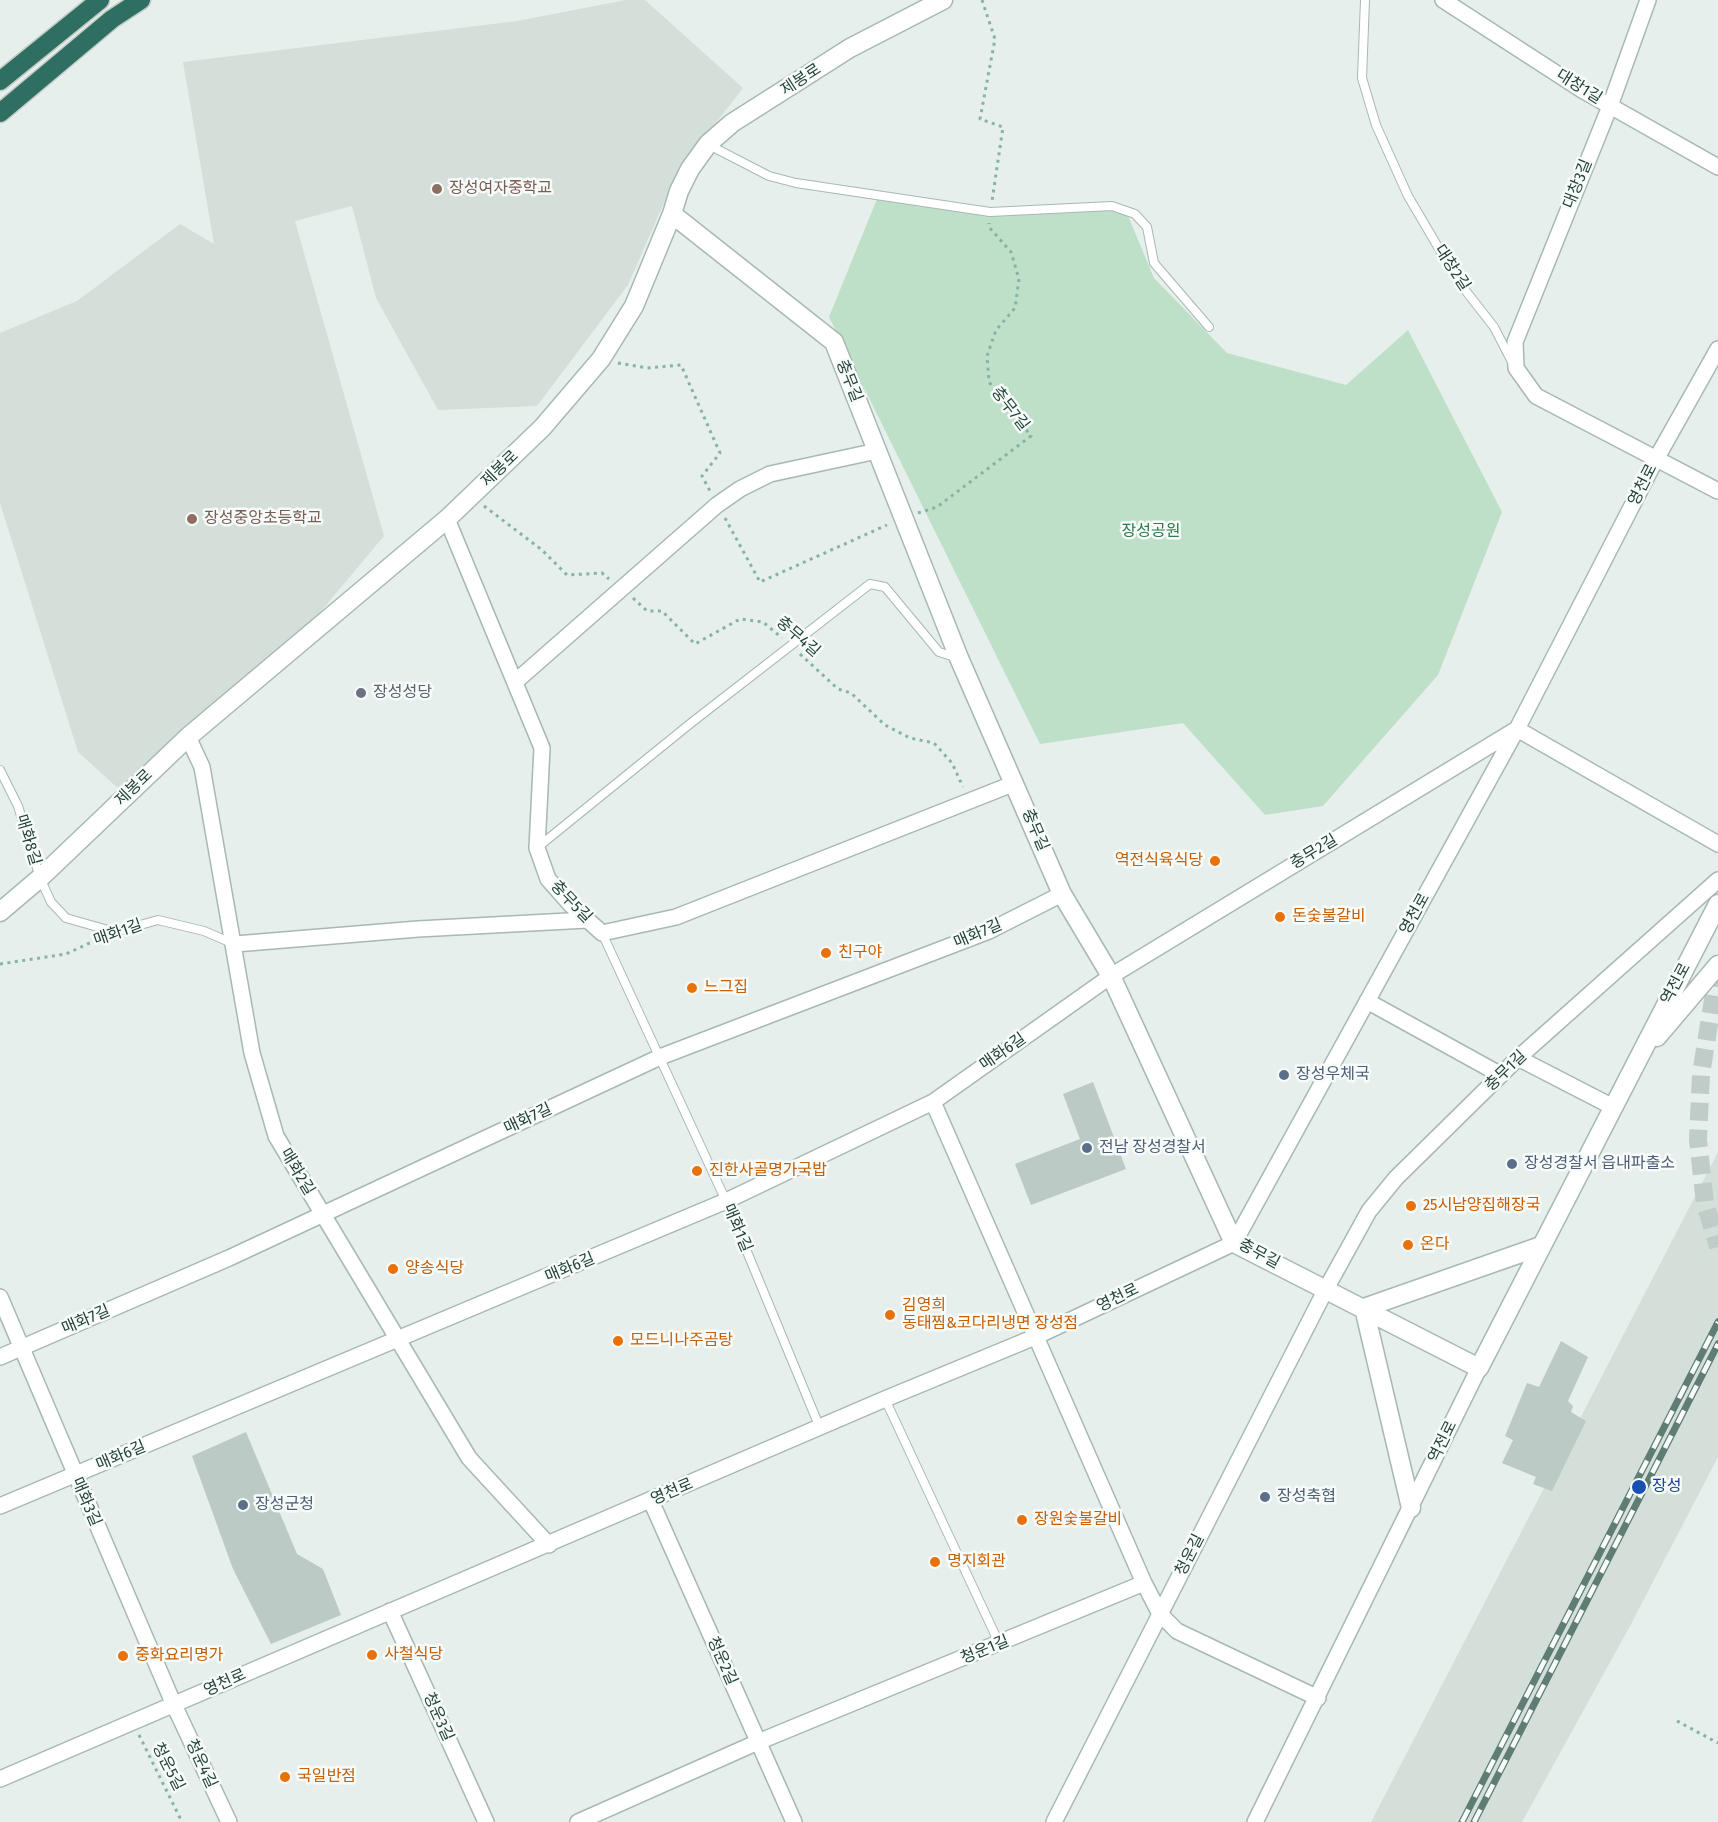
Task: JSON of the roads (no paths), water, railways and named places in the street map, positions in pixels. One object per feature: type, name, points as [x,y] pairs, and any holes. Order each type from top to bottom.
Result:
[{"type":"highway","points":[[0,81],[100,0]]},
{"type":"highway","points":[[0,113],[112,19],[141,0]]},
{"type":"street","name":"제봉로","points":[[0,912],[40,878],[188,737],[447,519],[542,428],[601,359],[634,306],[672,214],[679,191],[690,169],[708,144],[732,123],[850,48],[944,0]]},
{"type":"street","name":"대창1길","points":[[1443,0],[1610,106],[1718,167]]},
{"type":"street","name":"대창3길","points":[[1516,368],[1515,342],[1610,106],[1648,0]]},
{"type":"street","name":"충무길","points":[[672,214],[834,342],[959,658],[1062,894],[1111,976],[1234,1243],[1479,1368]]},
{"type":"street","name":"영천로","points":[[0,1779],[885,1399],[1035,1337],[1234,1243],[1517,729],[1655,460],[1718,349]]},
{"type":"street","name":"대창2길","points":[[1516,368],[1536,396],[1718,491]]},
{"type":"street","points":[[515,682],[717,505],[740,489],[770,474],[877,451]]},
{"type":"street","name":"충무5길","points":[[447,519],[542,748],[537,848],[548,879],[602,933],[676,917],[1015,783]]},
{"type":"street","points":[[1517,729],[1718,844]]},
{"type":"street","name":"충무2길","points":[[1111,976],[1517,729]]},
{"type":"street","name":"매화2길","points":[[188,737],[202,767],[235,944],[252,1053],[264,1103],[276,1136],[469,1458],[549,1545]]},
{"type":"street","name":"충무1길","points":[[1326,1289],[1351,1240],[1384,1192],[1518,1058],[1718,880]]},
{"type":"street","name":"매화7길","points":[[0,1357],[229,1258],[660,1057],[989,931],[1062,894]]},
{"type":"street","name":"역전로","points":[[1255,1822],[1540,1246],[1718,904]]},
{"type":"street","points":[[235,944],[418,929],[587,920]]},
{"type":"street","name":"역전로","points":[[1635,1063],[1718,965]]},
{"type":"street","name":"매화6길","points":[[0,1506],[399,1341],[726,1201],[933,1102],[1111,976]]},
{"type":"street","points":[[1367,1001],[1501,1076]]},
{"type":"street","points":[[1518,1058],[1612,1107]]},
{"type":"street","points":[[933,1102],[1144,1583],[1160,1614],[1177,1631],[1318,1698]]},
{"type":"street","points":[[1411,1508],[1364,1308],[1540,1246]]},
{"type":"street","name":"청운길","points":[[1054,1822],[1326,1289]]},
{"type":"street","name":"매화3길","points":[[0,1297],[74,1476],[174,1705]]},
{"type":"street","name":"청운2길","points":[[651,1501],[794,1822]]},
{"type":"street","name":"청운1길","points":[[578,1822],[758,1742],[1144,1583]]},
{"type":"street","name":"청운3길","points":[[390,1611],[486,1822]]},
{"type":"street","name":"청운4길","points":[[174,1705],[229,1822]]},
{"type":"lane","name":"대창2길","points":[[1365,0],[1362,78],[1376,125],[1408,196],[1458,281],[1494,327],[1516,368]]},
{"type":"lane","points":[[708,144],[769,176],[796,183],[990,212],[1112,206],[1135,214],[1147,227],[1154,263],[1209,327]]},
{"type":"lane","points":[[537,848],[870,584],[885,586],[939,652],[959,658]]},
{"type":"lane","name":"매화8길","points":[[0,770],[18,806],[40,878],[51,902],[66,918],[115,932]]},
{"type":"lane","name":"매화1길","points":[[115,932],[158,920],[204,932],[235,944]]},
{"type":"lane","name":"매화1길","points":[[602,933],[726,1201],[820,1428]]},
{"type":"lane","points":[[885,1399],[1000,1644]]},
{"type":"tunnel","points":[[1718,969],[1701,1074],[1698,1140],[1705,1203],[1718,1247]]},
{"type":"railway","points":[[1462,1822],[1718,1322]]},
{"type":"railway","points":[[1474,1822],[1718,1344]]},
{"type":"place","name":"장성여자중학교","points":[[437,189]]},
{"type":"place","name":"장성중앙초등학교","points":[[192,519]]},
{"type":"place","name":"장성성당","points":[[361,693]]},
{"type":"place","name":"역전식육식당","points":[[1215,861]]},
{"type":"place","name":"돈숯불갈비","points":[[1280,917]]},
{"type":"place","name":"친구야","points":[[826,953]]},
{"type":"place","name":"느그집","points":[[692,988]]},
{"type":"place","name":"장성우체국","points":[[1284,1075]]},
{"type":"place","name":"전남 장성경찰서","points":[[1087,1148]]},
{"type":"place","name":"장성경찰서 읍내파출소","points":[[1512,1164]]},
{"type":"place","name":"진한사골명가국밥","points":[[697,1171]]},
{"type":"place","name":"25시남양집해장국","points":[[1411,1206]]},
{"type":"place","name":"온다","points":[[1408,1245]]},
{"type":"place","name":"양송식당","points":[[393,1269]]},
{"type":"place","name":"김영희 동태찜&코다리냉면 장성점","points":[[890,1315]]},
{"type":"place","name":"모드니나주곰탕","points":[[618,1341]]},
{"type":"place","name":"장성","points":[[1639,1487]]},
{"type":"place","name":"장성축협","points":[[1265,1497]]},
{"type":"place","name":"장성군청","points":[[243,1505]]},
{"type":"place","name":"장원숯불갈비","points":[[1022,1520]]},
{"type":"place","name":"명지회관","points":[[935,1562]]},
{"type":"place","name":"사철식당","points":[[372,1655]]},
{"type":"place","name":"중화요리명가","points":[[123,1656]]},
{"type":"place","name":"국일반점","points":[[285,1777]]},
{"type":"park label","name":"장성공원","points":[[1151,532]]}]
